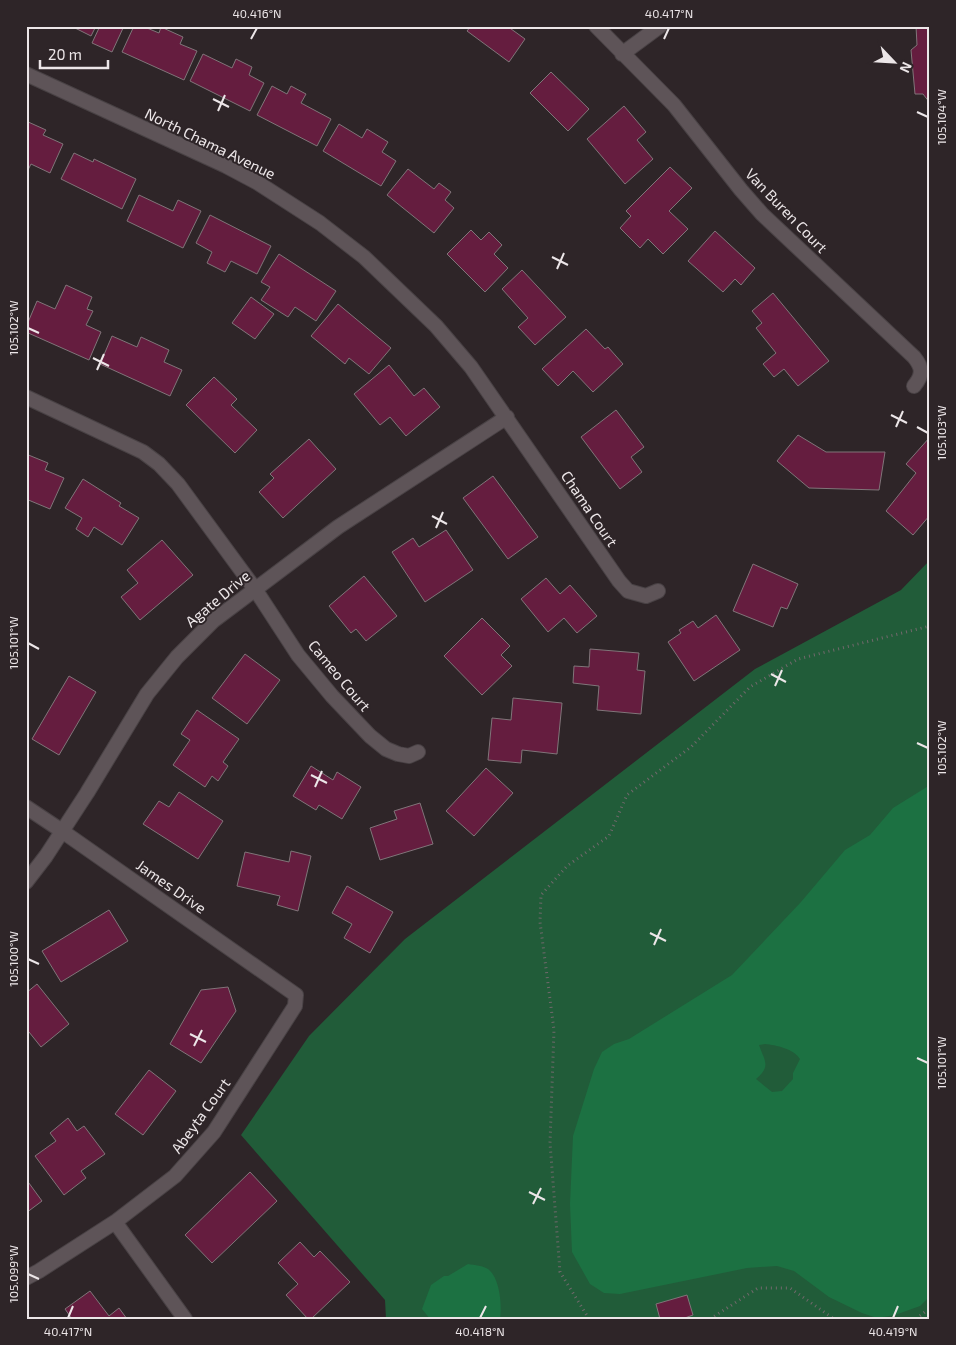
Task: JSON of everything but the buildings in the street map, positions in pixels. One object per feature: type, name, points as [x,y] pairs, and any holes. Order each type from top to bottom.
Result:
[{"type":"street","points":[[596,26],[622,54],[660,26]]},
{"type":"street","name":"Van Buren Court","points":[[622,54],[674,105],[762,214],[914,357],[920,365],[920,378],[914,386]]},
{"type":"street","name":"North Chama Avenue","points":[[26,74],[226,166],[258,183],[320,223],[364,257],[436,326],[472,366],[507,417]]},
{"type":"street","name":"Cameo Court","points":[[26,397],[143,452],[159,464],[178,484],[255,589],[298,655],[332,696],[370,736],[386,749],[409,756],[418,752]]},
{"type":"street","name":"Agate Drive","points":[[26,882],[62,830],[153,687],[177,657],[213,621],[338,527],[507,417]]},
{"type":"street","name":"Chama Court","points":[[507,417],[619,581],[628,591],[646,596],[658,591]]},
{"type":"street","name":"James Drive","points":[[26,807],[62,830],[296,995]]},
{"type":"street","name":"Abeyta Court","points":[[26,1278],[115,1222],[175,1176],[214,1132],[296,1006],[296,995]]},
{"type":"street","points":[[115,1222],[185,1319]]},
{"type":"path","points":[[589,1319],[560,1272],[550,1143],[554,1030],[540,922],[541,895],[567,866],[609,836],[627,795],[691,748],[750,687],[798,659],[930,626]]},
{"type":"path","points":[[710,1319],[758,1288],[790,1288],[834,1319]]},
{"type":"path","points":[[916,1319],[930,1308]]},
{"type":"shaded area","points":[[930,560],[930,1319],[386,1319],[385,1300],[241,1135],[309,1036],[405,939],[755,669],[901,590]]},
{"type":"shaded area","points":[[930,785],[930,1296],[920,1306],[895,1315],[877,1318],[829,1297],[794,1271],[777,1266],[747,1268],[620,1294],[604,1293],[590,1284],[572,1252],[570,1204],[573,1136],[594,1069],[602,1052],[614,1044],[629,1039],[732,975],[801,902],[845,850],[870,835],[893,808]],"holes":[[[765,1044],[789,1050],[800,1059],[793,1073],[793,1079],[782,1091],[772,1092],[756,1079],[764,1071],[765,1060],[759,1045]]]},
{"type":"shaded area","points":[[468,1264],[484,1267],[492,1273],[498,1285],[501,1307],[500,1319],[430,1319],[422,1309],[431,1285]]}]
